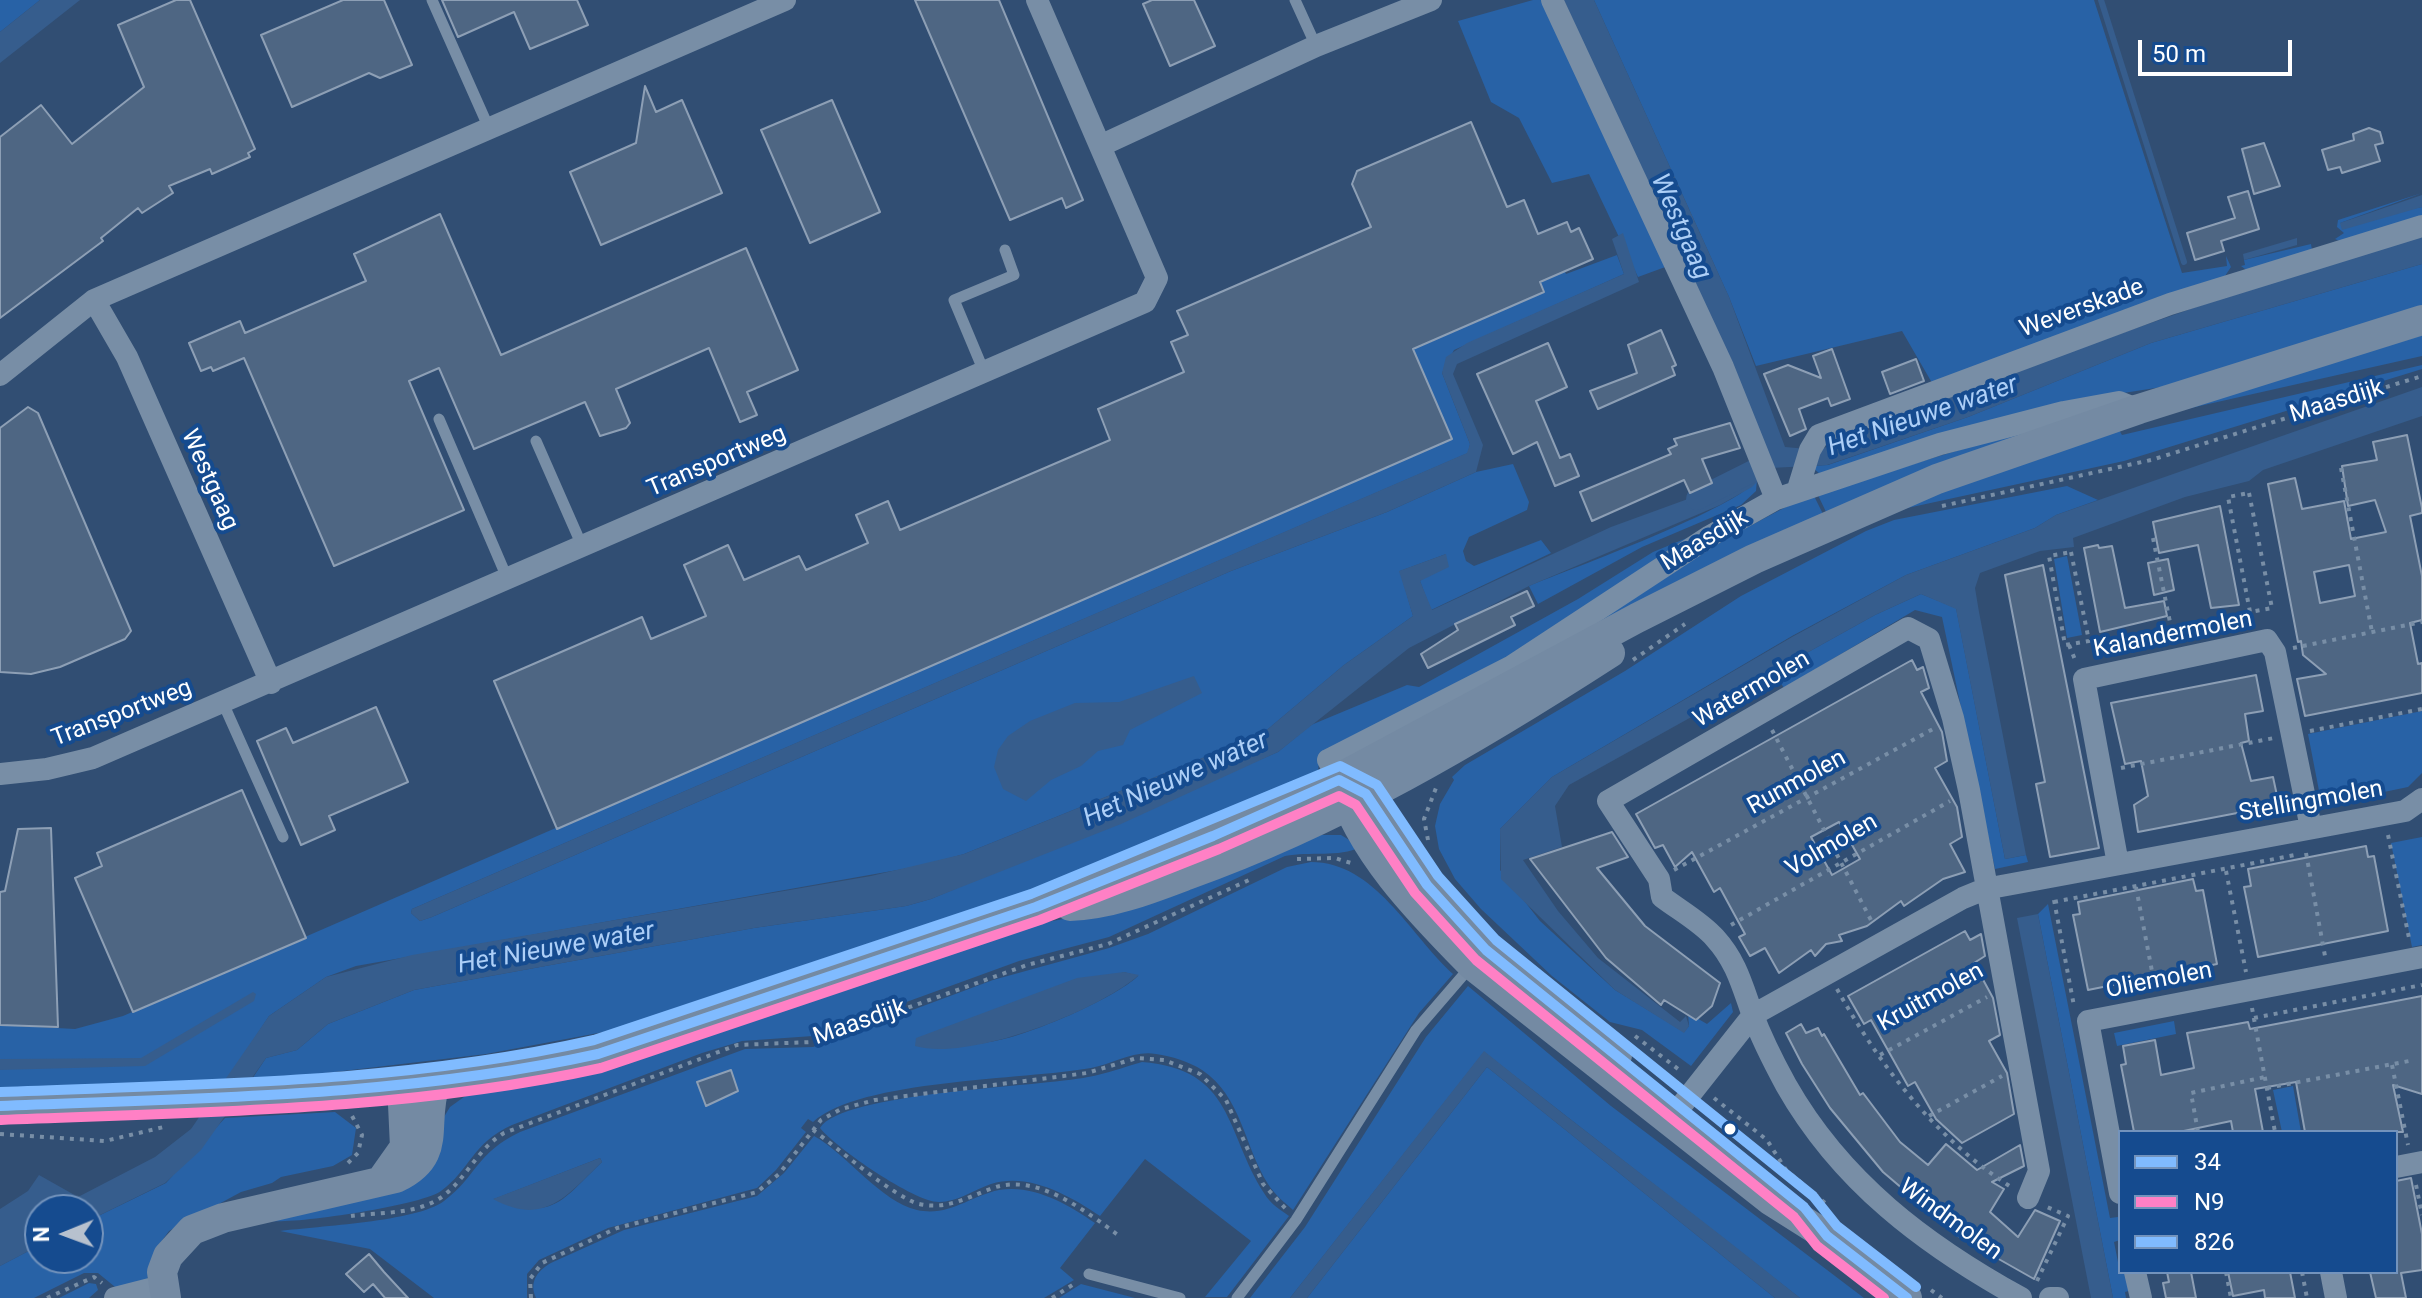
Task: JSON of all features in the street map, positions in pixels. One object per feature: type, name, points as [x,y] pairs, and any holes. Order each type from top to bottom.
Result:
[{"type":"main road","name":"Maasdijk","points":[[0,1106],[227,1097],[436,1081],[526,1070],[598,1054],[1036,907],[1351,793],[1680,598],[1754,559],[1937,479],[2139,409],[2422,320]]},
{"type":"main road","points":[[1351,793],[1401,886],[1479,957],[1682,1104],[1770,1200],[1830,1223],[1914,1290]]},
{"type":"main road","points":[[164,1292],[168,1256],[192,1230],[223,1218],[381,1181],[416,1168],[427,1155],[436,1081]]},
{"type":"main road","points":[[381,1181],[405,1147],[402,1083]]},
{"type":"street","points":[[0,375],[94,300],[488,126],[785,0]]},
{"type":"street","name":"Transportweg","points":[[0,774],[47,769],[93,758],[985,374],[1145,302],[1157,278],[1037,0]]},
{"type":"street","points":[[1102,145],[1316,46],[1431,0]]},
{"type":"street","points":[[1552,0],[1723,367],[1776,499]]},
{"type":"street","name":"Weverskade","points":[[1806,473],[1819,435],[2170,304],[2422,226]]},
{"type":"street","name":"Westgaag","points":[[94,300],[127,357],[271,683]]},
{"type":"street","name":"Maasdijk","points":[[1351,793],[1328,760],[1512,666],[1710,536],[1776,499],[1806,473],[1940,444],[2064,412],[2119,402],[2139,409]]},
{"type":"street","name":"Watermolen","points":[[1753,1015],[1733,960],[1713,935],[1662,897],[1659,879],[1608,801],[1908,628],[1929,639],[1953,718],[1969,790],[1985,889]]},
{"type":"street","name":"Kalandermolen","points":[[2118,864],[2084,679],[2267,640],[2275,652],[2311,828]]},
{"type":"street","name":"Stellingmolen","points":[[1682,1104],[1753,1015],[1985,889],[2405,811],[2422,799]]},
{"type":"street","name":"Kruitmolen","points":[[1985,889],[2039,1171],[2028,1198]]},
{"type":"street","name":"Oliemolen","points":[[2088,1021],[2417,958]]},
{"type":"street","name":"Windmolen","points":[[1753,1015],[1786,1085],[1831,1153],[1890,1213],[1964,1267],[2036,1293]]},
{"type":"street","points":[[2088,1021],[2118,1182]]},
{"type":"street","points":[[2135,1274],[2141,1298]]},
{"type":"street","points":[[2331,1274],[2336,1298]]},
{"type":"street","points":[[110,1294],[164,1292]]},
{"type":"street","points":[[2036,1293],[2058,1298]]},
{"type":"lane","points":[[432,0],[488,126]]},
{"type":"lane","points":[[1295,0],[1316,46]]},
{"type":"lane","points":[[985,374],[954,300],[1014,275],[1005,250]]},
{"type":"lane","points":[[439,419],[509,580]]},
{"type":"lane","points":[[536,441],[583,548]]},
{"type":"lane","points":[[223,703],[283,837]]},
{"type":"lane","points":[[1237,1298],[1296,1220],[1416,1030],[1479,957]]},
{"type":"lane","points":[[1089,1274],[1180,1298]]},
{"type":"path","name":"Maasdijk","points":[[1941,506],[2151,460],[2422,376]]},
{"type":"path","points":[[2341,468],[2372,632]]},
{"type":"path","points":[[2249,493],[2272,608],[2261,609],[2250,612],[2228,497],[2249,493]]},
{"type":"path","points":[[2153,538],[2178,659]]},
{"type":"path","points":[[2071,552],[2089,641],[2065,645],[2049,556],[2071,552]]},
{"type":"path","points":[[2275,652],[2422,622]]},
{"type":"path","points":[[2099,772],[2422,709]]},
{"type":"path","points":[[1763,714],[1883,942]]},
{"type":"path","name":"Runmolen","points":[[1659,879],[1953,718]]},
{"type":"path","points":[[1430,847],[1424,819],[1433,793],[1442,780]]},
{"type":"path","name":"Volmolen","points":[[1713,935],[1969,790]]},
{"type":"path","name":"Stellingmolen","points":[[2375,838],[2400,833]]},
{"type":"path","points":[[2388,835],[2417,958]]},
{"type":"path","name":"Oliemolen","points":[[2221,845],[2249,990]]},
{"type":"path","name":"Stellingmolen","points":[[2054,902],[2320,850]]},
{"type":"path","points":[[2306,853],[2329,976]]},
{"type":"path","points":[[1288,860],[1309,857],[1347,861]]},
{"type":"path","name":"Oliemolen","points":[[2050,877],[2075,1014],[2088,1021]]},
{"type":"path","name":"Maasdijk","points":[[337,1218],[431,1203],[453,1187],[482,1149],[504,1133],[737,1045],[812,1042],[1027,965],[1108,944],[1250,879]]},
{"type":"path","points":[[2136,887],[2159,1007]]},
{"type":"path","points":[[1828,972],[1855,1020],[1904,1091],[1974,1160],[2028,1198],[2068,1216],[2036,1293]]},
{"type":"path","points":[[2254,1018],[2422,985]]},
{"type":"path","name":"Kruitmolen","points":[[1880,1055],[2006,986]]},
{"type":"path","points":[[2249,990],[2275,1130]]},
{"type":"path","points":[[1620,1032],[1635,1036],[1682,1104],[1767,1140],[1786,1170],[1830,1223]]},
{"type":"path","points":[[531,1298],[530,1279],[542,1263],[554,1257],[617,1228],[757,1192],[779,1174],[813,1130],[829,1115],[875,1100],[1087,1073],[1137,1058],[1164,1060],[1200,1074],[1226,1100],[1263,1184],[1296,1220]]},
{"type":"path","points":[[2267,1088],[2409,1061]]},
{"type":"path","points":[[1929,1116],[2021,1065]]},
{"type":"path","points":[[2392,1065],[2422,1215]]},
{"type":"path","points":[[2198,1130],[2191,1093],[2265,1077]]},
{"type":"path","points":[[342,1110],[352,1113],[362,1135],[358,1153],[345,1167]]},
{"type":"path","points":[[0,1134],[105,1141],[181,1123]]},
{"type":"path","points":[[813,1130],[912,1201],[944,1206],[1003,1185],[1031,1188],[1075,1204],[1118,1235]]},
{"type":"path","points":[[1052,1298],[1089,1274]]},
{"type":"path","points":[[2226,1274],[2231,1298]]},
{"type":"path","points":[[2302,1274],[2307,1298]]},
{"type":"path","points":[[47,1298],[94,1277],[110,1294]]},
{"type":"path","points":[[1914,1290],[1942,1298]]},
{"type":"shaded area","points":[[0,0],[40,0],[0,32]]},
{"type":"shaded area","points":[[1541,0],[1668,266],[1638,277],[1589,174],[1552,183],[1519,118],[1491,102],[1458,21]]},
{"type":"shaded area","points":[[1594,0],[2094,0],[2182,273],[2227,266],[2226,256],[2231,267],[2223,279],[1935,388],[1902,331],[1756,366],[1729,297]]},
{"type":"shaded area","points":[[2422,193],[2340,223],[2422,207],[2422,222],[2344,243],[2335,239],[2344,233],[2337,227],[2338,220]]},
{"type":"shaded area","points":[[2311,244],[2312,250],[2249,272],[2241,266],[2245,265],[2244,260]]},
{"type":"shaded area","points":[[1557,255],[1566,274],[1617,255],[1624,274],[1454,350],[1442,373],[1470,444],[1468,453],[412,909],[411,913],[420,921],[432,917],[1231,571],[1387,512],[1476,472],[1513,464],[1529,502],[1527,510],[1469,537],[1463,551],[1466,561],[1474,566],[1541,540],[1551,553],[1431,610],[1420,581],[1446,554],[1400,571],[1413,616],[1344,665],[1262,734],[964,854],[920,866],[356,966],[326,977],[269,1016],[225,1083],[0,1097],[0,1025],[75,1029],[123,1016],[1451,439],[1411,344],[1544,292],[1532,264]]},
{"type":"shaded area","points":[[2422,264],[2422,311],[2200,381],[2117,394],[1821,475],[1811,466],[1828,465],[1968,417],[2151,343]]},
{"type":"shaded area","points":[[2422,335],[2422,356],[2164,414]]},
{"type":"shaded area","points":[[2422,365],[2422,369],[2124,461],[1889,512],[1902,504],[2119,430],[2122,435]]},
{"type":"shaded area","points":[[2062,419],[1827,514],[1817,493]]},
{"type":"shaded area","points":[[1757,479],[1756,491],[1741,505],[1642,547],[1538,604],[1529,586],[1720,506]]},
{"type":"shaded area","points":[[2067,486],[2098,500],[2056,515],[2035,528],[1906,575],[1792,636],[1552,777],[1500,829],[1500,870],[1540,921],[1615,990],[1684,1032],[1689,1026],[1688,1013],[1707,1024],[1731,1003],[1733,1012],[1691,1066],[1642,1030],[1610,1022],[1552,976],[1481,909],[1455,879],[1439,849],[1435,826],[1440,804],[1454,780],[1452,777],[1465,765],[1625,671],[1741,596],[1866,531],[1894,520]]},
{"type":"shaded area","points":[[1813,494],[1824,516],[1557,647],[1714,546]]},
{"type":"shaded area","points":[[1687,538],[1509,661],[1320,758],[1317,776],[1139,860],[657,1022],[486,1054],[250,1082],[266,1058],[297,1050],[328,1024],[414,990],[754,928],[906,906],[931,899],[1278,752],[1311,725],[1407,685],[1419,687],[1578,599],[1653,552]]},
{"type":"shaded area","points":[[2067,556],[2082,635],[2067,638],[2054,559]]},
{"type":"shaded area","points":[[1921,594],[1956,608],[2005,859],[2026,855],[2028,862],[1995,869],[1942,617],[1915,610],[1784,688],[1778,679],[1709,718],[1704,710],[1875,615]]},
{"type":"shaded area","points":[[2422,711],[2422,773],[2408,787],[2331,803],[2321,801],[2308,734]]},
{"type":"shaded area","points":[[1321,835],[1341,835],[1361,847],[1343,852],[1285,856],[1109,937],[1019,961],[813,1036],[742,1041],[702,1053],[512,1125],[488,1140],[451,1183],[430,1196],[359,1212],[306,1220],[271,1221],[400,1189],[450,1107],[475,1089],[989,933],[1095,913]]},
{"type":"shaded area","points":[[2422,837],[2422,945],[2412,947],[2391,843]]},
{"type":"shaded area","points":[[1311,862],[1334,865],[1354,874],[1390,903],[1453,974],[1419,1013],[1293,1210],[1268,1184],[1234,1108],[1215,1081],[1186,1062],[1148,1053],[1091,1068],[904,1089],[836,1108],[813,1122],[808,1119],[801,1128],[806,1132],[776,1170],[757,1188],[608,1228],[539,1260],[527,1274],[527,1298],[434,1298],[370,1249],[280,1231],[390,1218],[430,1208],[455,1192],[494,1148],[520,1132],[745,1049],[813,1047],[993,980],[1109,948],[1148,934],[1287,867]],"holes":[[[1124,972],[1138,976],[1110,995],[1049,1024],[995,1041],[938,1048]],[[600,1158],[602,1162],[555,1204],[530,1208],[494,1199]]]},
{"type":"shaded area","points":[[2048,904],[2110,1218],[2118,1217],[2118,1241],[2114,1242],[2118,1274],[2128,1274],[2132,1290],[2125,1292],[2126,1298],[2113,1298],[2038,914]]},
{"type":"shaded area","points":[[1468,986],[1611,1106],[1864,1298],[1800,1298],[1484,1052],[1290,1298],[1250,1298],[1305,1227],[1426,1037]]},
{"type":"shaded area","points":[[2174,1021],[2176,1034],[2117,1046],[2114,1033]]},
{"type":"shaded area","points":[[1142,1062],[1172,1067],[1194,1077],[1211,1090],[1223,1107],[1264,1193],[1289,1216],[1227,1297],[1205,1297],[1251,1241],[1145,1159],[1100,1216],[1062,1194],[1020,1181],[991,1184],[959,1198],[939,1202],[927,1200],[895,1184],[842,1148],[820,1128],[836,1116],[864,1106],[944,1093],[1064,1081]]},
{"type":"shaded area","points":[[1487,1067],[1775,1298],[1307,1298]]},
{"type":"shaded area","points":[[2293,1086],[2301,1130],[2282,1130],[2273,1090]]},
{"type":"shaded area","points":[[335,1112],[356,1128],[352,1155],[333,1166],[281,1177],[272,1183],[241,1192],[169,1231],[155,1250],[147,1280],[120,1291],[99,1274],[104,1274],[104,1213],[166,1183],[225,1118]]},
{"type":"shaded area","points":[[814,1136],[890,1198],[917,1210],[939,1211],[988,1193],[1012,1189],[1050,1197],[1073,1209],[1095,1223],[1060,1268],[1074,1280],[1044,1298],[536,1298],[533,1286],[536,1276],[553,1262],[624,1230],[757,1196],[784,1173]]},
{"type":"shaded area","points":[[24,1253],[24,1274],[82,1274],[34,1298],[0,1298],[0,1266]]},
{"type":"shaded area","points":[[89,1283],[96,1284],[98,1290],[89,1298],[59,1298]]},
{"type":"shaded area","points":[[1081,1284],[1135,1298],[1059,1298]]},
{"type":"water","points":[[40,0],[80,0],[0,63],[0,32]]},
{"type":"water","points":[[1564,0],[1594,0],[1729,297],[1785,447],[1819,450],[2028,366],[2205,304],[2422,236],[2422,264],[2151,343],[1968,417],[1827,465],[1771,468],[1752,487],[1720,505],[1529,586],[1409,648],[1278,752],[1121,824],[931,899],[906,906],[754,928],[414,990],[328,1024],[297,1050],[266,1058],[201,1150],[165,1183],[104,1213],[104,1194],[84,1194],[155,1157],[191,1129],[269,1016],[326,977],[412,955],[871,876],[964,854],[1262,734],[1344,665],[1413,616],[1399,571],[1446,554],[1449,567],[1420,581],[1432,610],[1611,527],[1740,480],[1764,450]]},
{"type":"water","points":[[2422,195],[2422,207],[2342,230],[2340,223]]},
{"type":"water","points":[[1623,233],[1639,282],[1457,364],[1453,374],[1483,445],[1476,472],[1387,512],[1231,571],[432,917],[420,921],[411,913],[412,909],[1467,453],[1470,444],[1442,373],[1446,357],[1467,343],[1624,274],[1612,239]]},
{"type":"water","points":[[2297,238],[2297,245],[2244,260],[2243,254]]},
{"type":"water","points":[[2422,387],[2422,416],[2263,470],[2249,481],[2185,497],[2073,538],[2074,547],[2040,551],[1980,573],[1975,588],[2026,855],[2005,859],[1956,609],[1921,594],[1875,615],[1569,785],[1555,806],[1562,847],[1523,860],[1558,911],[1598,958],[1680,1022],[1686,1016],[1689,1026],[1684,1033],[1615,990],[1501,879],[1500,829],[1552,777],[1792,637],[1906,575],[2035,528],[2056,515]]},
{"type":"water","points":[[1194,676],[1202,693],[1130,730],[1123,745],[1098,751],[1081,766],[1051,780],[1026,801],[1003,789],[994,767],[998,750],[1008,736],[1030,721],[1075,703],[1119,702]]},
{"type":"water","points":[[2038,914],[2113,1298],[2091,1298],[2017,918]]},
{"type":"water","points":[[1124,972],[1139,975],[1094,1004],[1032,1030],[967,1047],[938,1049],[915,1046],[916,1038],[1077,978]]},
{"type":"water","points":[[253,992],[256,994],[254,1001],[145,1066],[0,1070],[0,1059],[141,1058]]},
{"type":"water","points":[[1484,1051],[1800,1298],[1775,1298],[1487,1067],[1307,1298],[1290,1298]]},
{"type":"water","points":[[600,1158],[602,1162],[577,1186],[554,1204],[541,1209],[511,1207],[493,1199]]},
{"type":"water","points":[[39,1175],[73,1194],[24,1194],[24,1253],[0,1266],[0,1209],[28,1191]]},
{"type":"building","points":[[176,0],[190,0],[255,149],[248,153],[250,157],[212,174],[210,169],[169,186],[173,193],[142,213],[138,208],[101,238],[103,241],[0,318],[0,137],[41,105],[72,144],[144,87],[118,25]]},
{"type":"building","points":[[343,0],[384,0],[412,65],[380,78],[369,73],[292,107],[261,35]]},
{"type":"building","points":[[442,0],[577,0],[588,25],[530,49],[514,12],[458,37]]},
{"type":"building","points":[[915,0],[999,0],[1083,200],[1066,208],[1062,198],[1010,220]]},
{"type":"building","points":[[1152,0],[1194,0],[1215,46],[1170,66],[1143,4]]},
{"type":"building","points":[[645,86],[656,112],[682,100],[722,193],[601,245],[570,172],[636,143]]},
{"type":"building","points":[[832,100],[880,212],[810,243],[761,130]]},
{"type":"building","points":[[1471,122],[1507,207],[1524,200],[1538,234],[1567,222],[1571,232],[1579,228],[1593,259],[1540,282],[1544,292],[1413,349],[1452,439],[557,829],[494,681],[642,617],[651,639],[706,616],[684,565],[728,545],[744,580],[799,556],[806,570],[868,543],[856,515],[888,501],[900,530],[1110,440],[1098,409],[1184,372],[1171,342],[1188,335],[1177,311],[1371,227],[1352,184],[1357,171]]},
{"type":"building","points":[[2369,128],[2380,132],[2383,143],[2375,145],[2380,161],[2342,173],[2340,167],[2328,170],[2322,150],[2354,140],[2353,134]]},
{"type":"building","points":[[2264,143],[2280,186],[2254,194],[2242,149]]},
{"type":"building","points":[[2248,191],[2259,229],[2221,241],[2224,251],[2195,260],[2187,233],[2235,218],[2228,197]]},
{"type":"building","points":[[440,214],[501,355],[746,248],[798,370],[747,392],[757,415],[740,422],[709,348],[616,389],[630,423],[626,428],[600,436],[585,402],[474,449],[439,368],[409,381],[464,510],[334,566],[244,358],[213,371],[211,367],[201,371],[189,343],[240,321],[245,333],[366,281],[354,254]]},
{"type":"building","points":[[1661,330],[1676,365],[1672,367],[1675,375],[1598,409],[1590,391],[1637,373],[1628,345]]},
{"type":"building","points":[[1548,343],[1567,387],[1536,401],[1560,458],[1570,454],[1579,476],[1555,486],[1537,442],[1513,454],[1477,374]]},
{"type":"building","points":[[1832,349],[1850,399],[1831,406],[1828,398],[1799,409],[1806,429],[1790,436],[1764,374],[1788,365],[1821,378],[1813,356]]},
{"type":"building","points":[[1916,359],[1924,381],[1890,394],[1882,372]]},
{"type":"building","points":[[28,407],[38,413],[131,631],[125,639],[60,667],[31,674],[0,672],[0,428]]},
{"type":"building","points":[[1730,423],[1740,448],[1702,459],[1712,483],[1690,493],[1684,480],[1592,521],[1580,492],[1671,454],[1668,449],[1677,445],[1674,439]]},
{"type":"building","points":[[2407,435],[2422,508],[2422,513],[2410,516],[2422,576],[2422,620],[2410,623],[2418,664],[2422,663],[2422,693],[2305,716],[2297,679],[2326,674],[2303,655],[2301,641],[2298,642],[2268,484],[2295,478],[2302,509],[2344,501],[2351,539],[2386,532],[2375,500],[2348,506],[2342,466],[2377,460],[2373,442]],"holes":[[[2349,565],[2355,596],[2320,603],[2314,572]]]},
{"type":"building","points":[[2220,506],[2239,605],[2211,608],[2198,545],[2159,553],[2153,522]]},
{"type":"building","points":[[2098,545],[2099,548],[2112,546],[2125,608],[2164,601],[2167,616],[2100,632],[2084,548]]},
{"type":"building","points":[[2168,559],[2174,590],[2154,595],[2148,563]]},
{"type":"building","points":[[2043,565],[2099,848],[2050,857],[2036,784],[2045,782],[2005,575]]},
{"type":"building","points":[[1527,591],[1534,606],[1511,617],[1515,625],[1428,668],[1421,654],[1458,630],[1455,624]]},
{"type":"building","points":[[1912,660],[1917,670],[1923,667],[1929,688],[1921,692],[1942,732],[1947,761],[1935,768],[1957,807],[1962,837],[1950,844],[1965,872],[1943,879],[1904,906],[1901,901],[1867,926],[1839,935],[1842,941],[1826,944],[1815,956],[1811,950],[1779,973],[1765,948],[1750,956],[1739,937],[1745,934],[1720,888],[1714,892],[1692,852],[1675,867],[1663,845],[1655,848],[1636,814]],"holes":[[[1839,822],[1860,859],[1832,875],[1811,837]]]},
{"type":"building","points":[[2256,675],[2263,711],[2245,714],[2249,741],[2241,743],[2251,781],[2273,777],[2279,805],[2138,832],[2134,805],[2148,796],[2141,761],[2125,764],[2111,703]]},
{"type":"building","points":[[376,707],[408,782],[329,816],[335,830],[301,845],[257,741],[286,728],[293,743]]},
{"type":"building","points":[[242,790],[306,938],[133,1012],[75,878],[102,866],[97,853]]},
{"type":"building","points":[[51,828],[58,1027],[0,1025],[0,892],[5,891],[18,829]]},
{"type":"building","points":[[1612,832],[1628,857],[1597,868],[1645,926],[1720,983],[1712,1006],[1696,1020],[1664,1000],[1661,1005],[1606,958],[1530,859]]},
{"type":"building","points":[[2366,846],[2368,857],[2374,856],[2388,931],[2258,957],[2244,887],[2251,886],[2248,869]]},
{"type":"building","points":[[2193,879],[2196,891],[2203,890],[2217,964],[2088,990],[2073,915],[2080,914],[2078,902]]},
{"type":"building","points":[[1965,931],[1970,940],[1981,934],[1985,956],[1974,963],[1993,998],[2000,1035],[1989,1041],[2007,1073],[2014,1114],[1962,1143],[1936,1119],[1915,1082],[1908,1086],[1871,1020],[1864,1024],[1848,996]]},
{"type":"building","points":[[2422,996],[2422,1094],[2393,1085],[2403,1132],[2305,1130],[2296,1082],[2255,1089],[2263,1130],[2233,1130],[2231,1121],[2188,1130],[2134,1130],[2121,1065],[2126,1064],[2123,1046],[2155,1040],[2161,1075],[2194,1068],[2187,1033],[2248,1022],[2250,1029]]},
{"type":"building","points":[[1801,1024],[1806,1033],[1818,1028],[1822,1036],[1824,1034],[1860,1095],[1863,1093],[1900,1142],[1928,1165],[1946,1144],[1977,1170],[2020,1145],[2024,1166],[1992,1182],[2004,1189],[1990,1212],[2018,1237],[2035,1210],[2060,1221],[2034,1279],[1958,1236],[1883,1172],[1830,1108],[1802,1064],[1786,1033]]},
{"type":"building","points":[[731,1070],[738,1091],[706,1106],[697,1082]]},
{"type":"building","points":[[2411,1178],[2422,1234],[2422,1270],[2401,1273],[2406,1298],[2376,1298],[2370,1274],[2398,1274],[2398,1181]]},
{"type":"building","points":[[369,1254],[408,1298],[385,1298],[373,1284],[364,1292],[346,1274]]},
{"type":"building","points":[[2167,1274],[2191,1274],[2196,1298],[2166,1298],[2163,1283],[2169,1282]]},
{"type":"building","points":[[2228,1274],[2290,1274],[2295,1298],[2265,1298],[2264,1290],[2233,1296]]},
{"type":"waterway","points":[[2101,0],[2184,262]]},
{"type":"waterway","name":"Het Nieuwe water","points":[[1697,499],[1759,468]]},
{"type":"transit line","name":"826","points":[[0,1092],[224,1084],[373,1074],[521,1055],[594,1040],[1031,894],[1340,766],[1377,785],[1438,876],[1496,940],[1813,1196],[1837,1226],[1916,1287]]},
{"type":"transit line","name":"34","points":[[0,1106],[376,1087],[450,1079],[598,1054],[1036,907],[1213,836],[1339,780],[1366,794],[1427,885],[1486,950],[1804,1207],[1827,1236],[1907,1298]]},
{"type":"transit line","name":"N9","points":[[1,1120],[378,1101],[453,1093],[601,1068],[1040,920],[1219,849],[1339,796],[1356,805],[1415,893],[1476,960],[1794,1217],[1817,1246],[1884,1298]]}]
